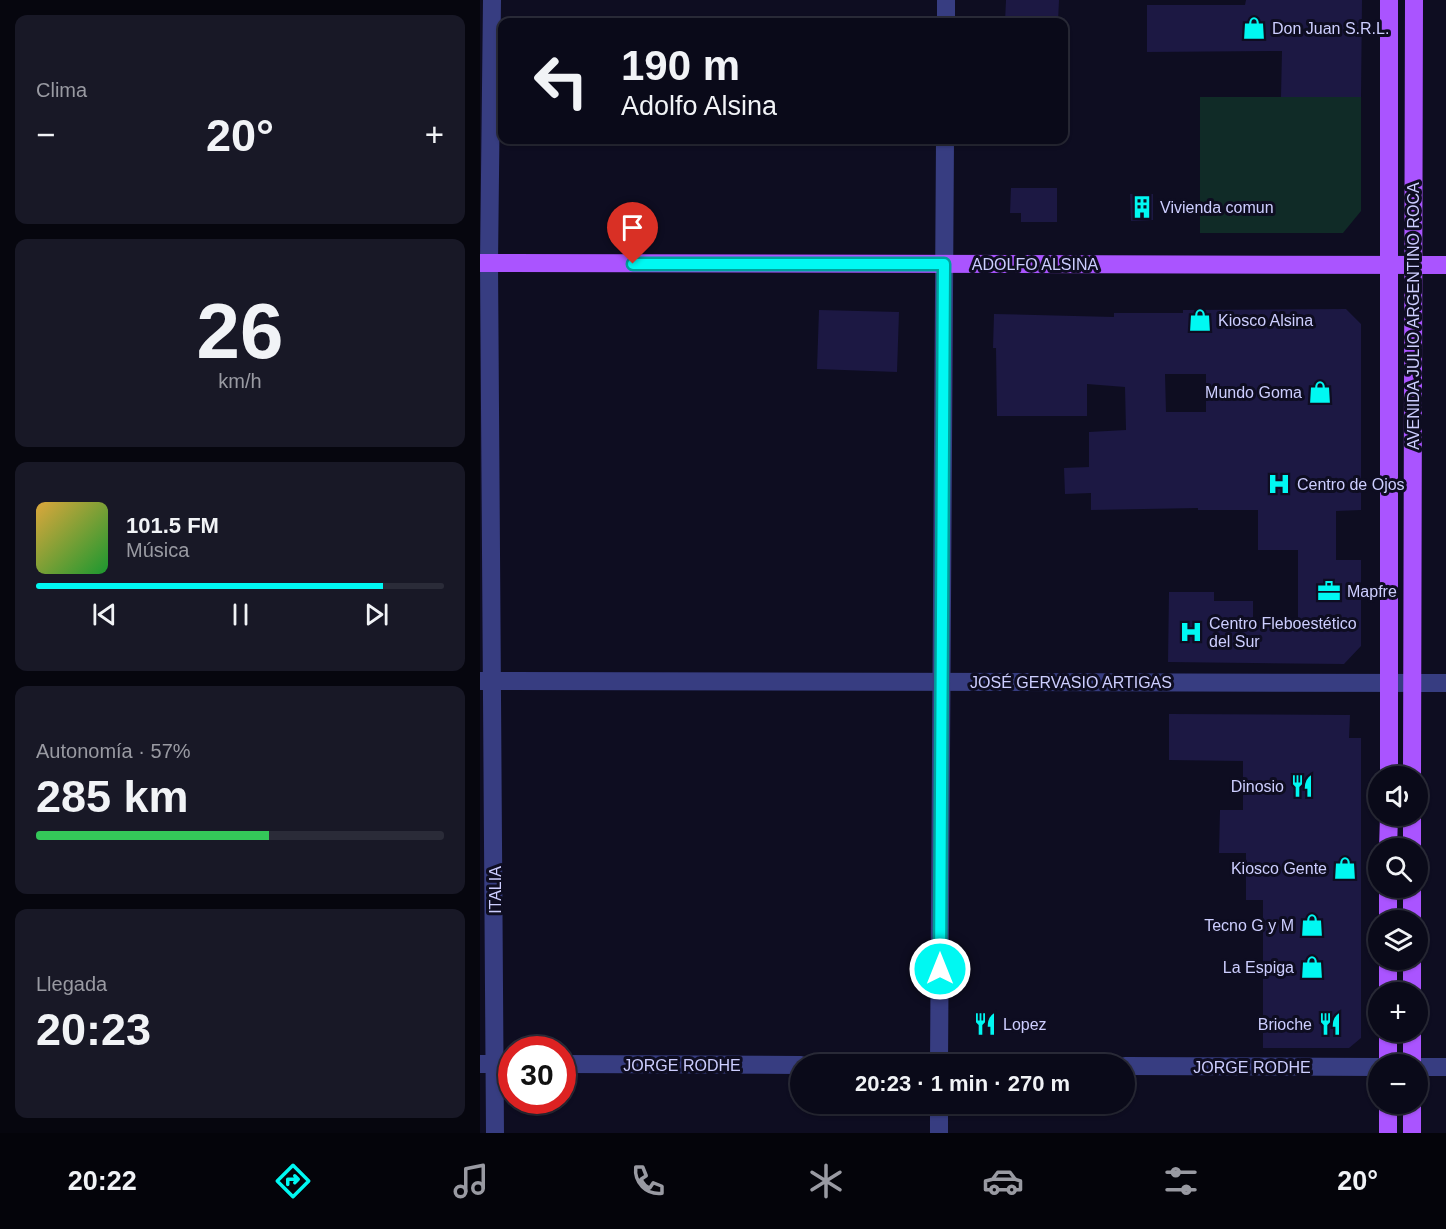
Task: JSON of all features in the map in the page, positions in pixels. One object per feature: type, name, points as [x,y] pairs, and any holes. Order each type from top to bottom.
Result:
[{"type":"main road","name":"AVENIDA JULIO ARGENTINO ROCA","points":[[1389,0],[1389,766]]},
{"type":"main road","name":"AVENIDA JULIO ARGENTINO ROCA","points":[[1412,766],[1414,0]]},
{"type":"main road","name":"ADOLFO ALSINA","points":[[485,263],[1446,265]]},
{"type":"main road","points":[[1388,1114],[1388,1133]]},
{"type":"main road","points":[[1412,1114],[1412,1133]]},
{"type":"street","name":"ITALIA","points":[[492,0],[485,263],[487,681],[496,1064],[495,1133]]},
{"type":"street","points":[[946,0],[946,18]]},
{"type":"street","points":[[939,1054],[945,144]]},
{"type":"street","name":"JOSÉ GERVASIO ARTIGAS","points":[[487,681],[1446,683]]},
{"type":"street","name":"JORGE RODHE","points":[[576,1064],[790,1065]]},
{"type":"street","name":"JORGE RODHE","points":[[1135,1066],[1368,1067]]},
{"type":"street","points":[[1428,1067],[1446,1068]]},
{"type":"street","points":[[939,1114],[939,1133]]},
{"type":"green space","points":[[1200,97],[1361,97],[1361,211],[1343,233],[1200,233]]},
{"type":"building","points":[[1006,0],[1059,0],[1058,18],[1005,18]]},
{"type":"building","name":"Don Juan S.R.L.","points":[[1246,0],[1362,0],[1361,97],[1281,97],[1282,51],[1147,52],[1147,5],[1245,5]]},
{"type":"building","points":[[1011,188],[1057,188],[1057,222],[1021,222],[1021,213],[1010,213]]},
{"type":"building","name":"Vivienda comun","points":[[1130,194],[1153,194],[1153,220],[1131,221]]},
{"type":"building","points":[[1346,309],[1361,324],[1361,510],[1336,511],[1336,560],[1361,560],[1361,646],[1344,664],[1168,662],[1169,592],[1214,592],[1214,601],[1253,601],[1253,620],[1298,622],[1298,550],[1258,550],[1258,510],[1198,510],[1198,508],[1091,510],[1091,493],[1065,494],[1064,468],[1089,467],[1089,432],[1126,430],[1125,387],[1087,384],[1087,416],[997,416],[996,348],[993,348],[994,314],[1114,317],[1114,313],[1183,313],[1183,310]],"holes":[[[1165,374],[1206,374],[1206,412],[1166,412]]]},
{"type":"building","points":[[819,310],[899,312],[897,372],[817,369]]},
{"type":"building","points":[[1169,714],[1350,715],[1349,738],[1361,738],[1361,1038],[1349,1048],[1263,1048],[1263,900],[1246,900],[1246,853],[1219,853],[1220,810],[1243,810],[1243,761],[1169,760]]},
{"type":"place","name":"Don Juan S.R.L.","points":[[1254,28]]},
{"type":"place","name":"Vivienda comun","points":[[1142,207]]},
{"type":"place","name":"Kiosco Alsina","points":[[1200,320]]},
{"type":"place","name":"Mundo Goma","points":[[1320,392]]},
{"type":"place","name":"Centro de Ojos","points":[[1279,484]]},
{"type":"place","name":"Mapfre","points":[[1329,591]]},
{"type":"place","name":"Centro Fleboestético del Sur","points":[[1191,632]]},
{"type":"place","name":"Dinosio","points":[[1302,786]]},
{"type":"place","name":"Kiosco Gente","points":[[1345,868]]},
{"type":"place","name":"Tecno G y M","points":[[1312,925]]},
{"type":"place","name":"La Espiga","points":[[1312,967]]},
{"type":"place","name":"Lopez","points":[[985,1024]]},
{"type":"place","name":"Brioche","points":[[1330,1024]]},
{"type":"route","points":[[633,264],[944,264],[940,969]]}]
